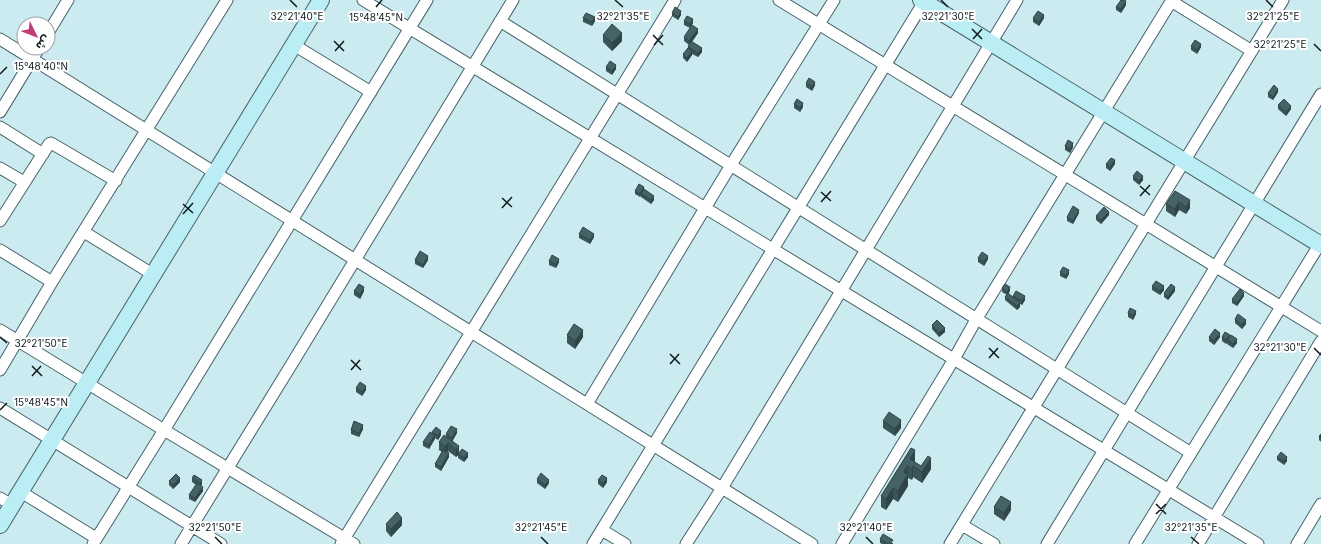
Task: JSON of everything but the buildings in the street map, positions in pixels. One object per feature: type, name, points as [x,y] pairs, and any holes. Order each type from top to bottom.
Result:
[{"type":"street","points":[[56,20],[68,0]]},
{"type":"street","points":[[0,370],[52,282],[227,0]]},
{"type":"street","points":[[0,525],[11,498],[52,441],[321,0]]},
{"type":"street","points":[[363,0],[1258,544]]},
{"type":"street","points":[[11,498],[95,541],[428,0]]},
{"type":"street","points":[[181,544],[512,0]]},
{"type":"street","points":[[0,330],[88,382],[347,542],[471,332],[675,0]]},
{"type":"street","points":[[779,0],[1321,331]]},
{"type":"street","points":[[587,404],[731,165],[834,0]]},
{"type":"street","points":[[686,544],[722,488],[1017,0]]},
{"type":"street","points":[[842,544],[954,359],[977,318],[1066,175],[1171,0],[1252,51]]},
{"type":"street","points":[[950,544],[1283,0]]},
{"type":"street","points":[[593,544],[886,65],[923,1],[1320,244],[1135,544]]},
{"type":"street","points":[[500,21],[1191,453]]},
{"type":"street","points":[[0,39],[812,544]]},
{"type":"street","points":[[294,45],[372,92]]},
{"type":"street","points":[[0,112],[34,56]]},
{"type":"street","points":[[1047,544],[1321,94]]},
{"type":"street","points":[[0,128],[43,154]]},
{"type":"street","points":[[0,221],[49,144],[53,143],[116,180]]},
{"type":"street","points":[[0,168],[24,182]]},
{"type":"street","points":[[84,232],[154,275]]},
{"type":"street","points":[[0,250],[52,282]]},
{"type":"street","points":[[1198,544],[1321,341]]},
{"type":"street","points":[[0,408],[221,544]]},
{"type":"street","points":[[1297,544],[1321,504]]},
{"type":"street","points":[[962,525],[994,544]]},
{"type":"street","points":[[602,530],[625,544]]}]
